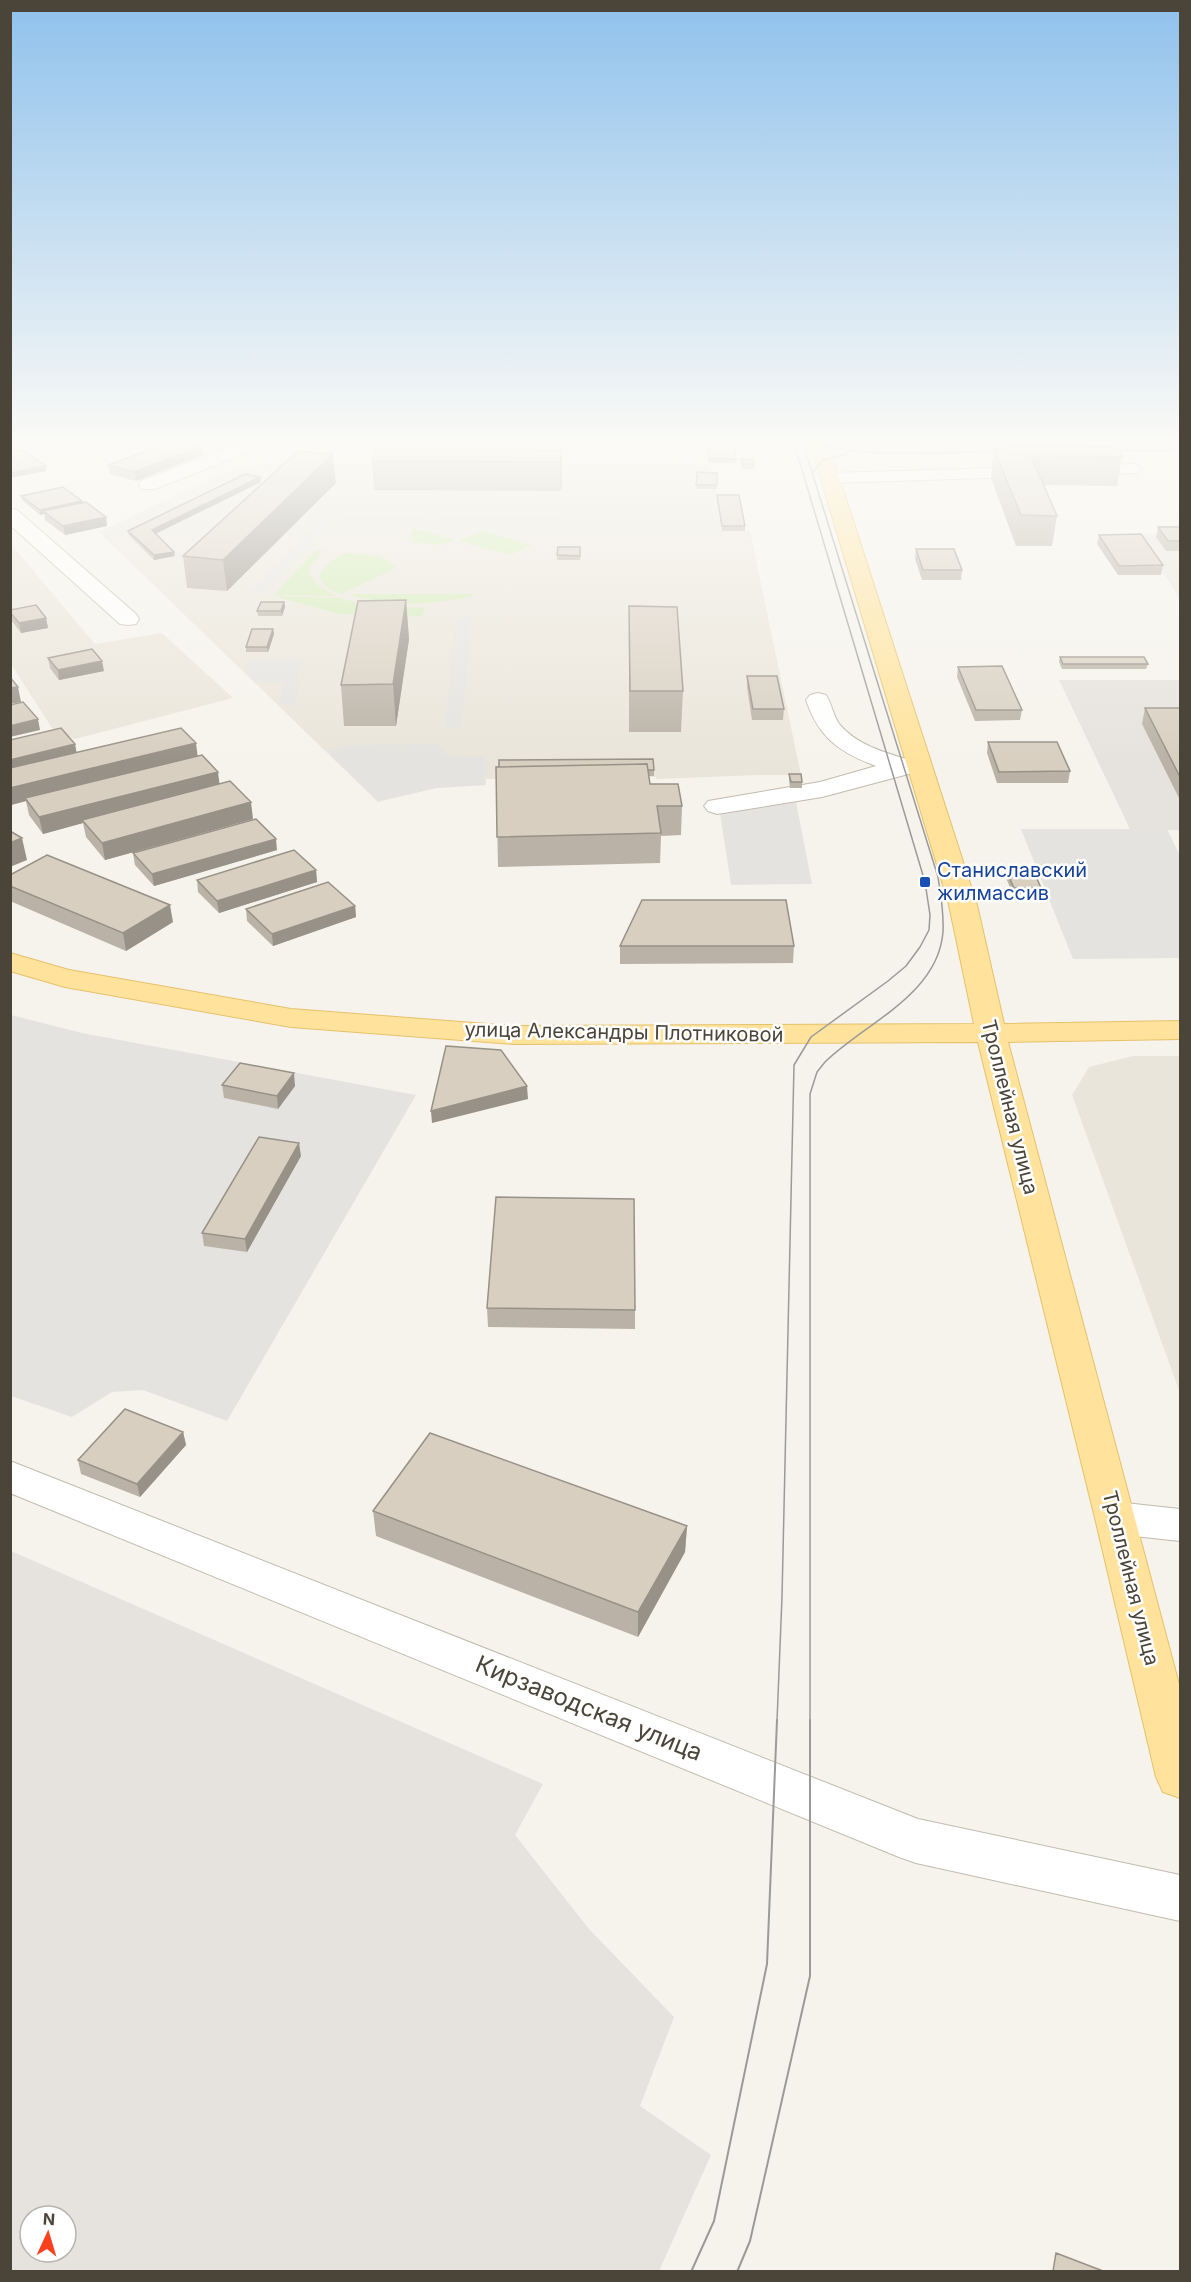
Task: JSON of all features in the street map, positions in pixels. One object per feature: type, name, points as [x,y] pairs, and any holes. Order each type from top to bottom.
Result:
[{"type":"main road","name":"Троллейная улица","points":[[851,549],[913,767],[963,905],[991,1033],[1180,1777]]},
{"type":"main road","name":"улица Александры Плотниковой","points":[[10,962],[65,978],[291,1018],[501,1034],[991,1033],[1180,1030]]},
{"type":"street","points":[[50,549],[128,619]]},
{"type":"street","points":[[818,700],[826,722],[833,732],[861,750],[913,767]]},
{"type":"street","points":[[717,806],[804,793],[913,767]]},
{"type":"street","name":"Кирзаводская улица","points":[[10,1476],[916,1841],[1180,1898]]},
{"type":"street","points":[[1116,1518],[1180,1525]]},
{"type":"shaded area","points":[[10,549],[15,549],[95,644],[162,633],[233,698],[75,739],[54,731],[11,664]]},
{"type":"shaded area","points":[[117,549],[754,549],[801,775],[656,779],[656,777],[486,779],[486,785],[436,788],[378,802]]},
{"type":"shaded area","points":[[292,549],[309,549],[266,594],[250,592]]},
{"type":"shaded area","points":[[1149,549],[1180,549],[1180,599]]},
{"type":"shaded area","points":[[456,617],[471,617],[462,727],[445,728]]},
{"type":"shaded area","points":[[248,660],[302,660],[295,705],[278,705],[284,682],[255,682],[245,670]]},
{"type":"shaded area","points":[[1059,680],[1180,680],[1180,830],[1131,831]]},
{"type":"shaded area","points":[[438,744],[451,757],[485,757],[484,785],[436,788],[378,801],[327,751],[343,745]]},
{"type":"shaded area","points":[[796,802],[812,884],[731,885],[720,813]]},
{"type":"shaded area","points":[[1021,829],[1167,829],[1180,856],[1180,958],[1073,959]]},
{"type":"shaded area","points":[[11,1015],[82,1033],[416,1095],[227,1421],[143,1390],[112,1392],[72,1417],[11,1396]]},
{"type":"shaded area","points":[[1133,1056],[1180,1056],[1180,1393],[1072,1095],[1089,1067]]},
{"type":"shaded area","points":[[11,1551],[543,1784],[515,1835],[589,1929],[674,2017],[640,2106],[711,2155],[659,2271],[11,2271]]},
{"type":"green space","points":[[490,549],[522,549],[510,555]]},
{"type":"green space","points":[[316,550],[323,551],[310,567],[309,574],[319,586],[336,596],[274,595]]},
{"type":"green space","points":[[346,553],[381,556],[396,568],[341,594],[324,584],[321,573],[330,563]]},
{"type":"green space","points":[[353,594],[473,594],[473,596],[443,601],[398,603],[353,596]]},
{"type":"green space","points":[[273,596],[338,598],[371,605],[424,608],[422,616],[340,614]]},
{"type":"building","points":[[148,549],[171,549],[174,552],[154,555]]},
{"type":"building","points":[[190,549],[234,549],[223,560],[183,556]]},
{"type":"building","points":[[558,549],[580,549],[580,556],[557,555]]},
{"type":"building","points":[[916,549],[954,549],[962,570],[923,570]]},
{"type":"building","points":[[1108,549],[1152,549],[1163,565],[1119,566]]},
{"type":"building","points":[[406,600],[393,684],[341,685],[358,601]]},
{"type":"building","points":[[261,602],[284,602],[281,611],[257,611]]},
{"type":"building","points":[[36,605],[46,618],[19,623],[10,612],[10,610]]},
{"type":"building","points":[[629,606],[677,607],[683,691],[630,691]]},
{"type":"building","points":[[252,629],[273,629],[267,647],[246,647]]},
{"type":"building","points":[[92,649],[102,661],[58,670],[48,658]]},
{"type":"building","points":[[1060,657],[1144,657],[1148,664],[1063,664]]},
{"type":"building","points":[[1002,666],[1022,710],[976,710],[958,667]]},
{"type":"building","points":[[747,676],[777,676],[784,709],[753,709]]},
{"type":"building","points":[[10,677],[18,687],[10,688]]},
{"type":"building","points":[[23,702],[38,719],[10,726],[10,705]]},
{"type":"building","points":[[1145,708],[1180,708],[1180,777]]},
{"type":"building","points":[[61,728],[75,744],[10,760],[10,740]]},
{"type":"building","points":[[181,728],[196,743],[10,788],[10,768]]},
{"type":"building","points":[[988,742],[1057,742],[1070,771],[999,772]]},
{"type":"building","points":[[202,755],[218,772],[39,817],[25,798]]},
{"type":"building","points":[[653,759],[654,770],[648,770],[647,764],[499,767],[499,760]]},
{"type":"building","points":[[647,764],[650,784],[678,784],[682,806],[657,806],[661,833],[497,837],[496,767]]},
{"type":"building","points":[[789,774],[801,774],[802,782],[791,782]]},
{"type":"building","points":[[230,781],[251,802],[102,843],[82,820]]},
{"type":"building","points":[[256,819],[276,839],[152,874],[133,853]]},
{"type":"building","points":[[10,831],[22,838],[10,843]]},
{"type":"building","points":[[294,850],[316,870],[217,901],[197,880]]},
{"type":"building","points":[[47,855],[170,905],[123,933],[10,886],[10,875]]},
{"type":"building","points":[[1007,872],[1034,872],[1041,888],[1014,888]]},
{"type":"building","points":[[328,882],[355,906],[272,934],[246,909]]},
{"type":"building","points":[[642,900],[786,900],[794,946],[620,946]]},
{"type":"building","points":[[446,1046],[501,1050],[527,1086],[431,1111]]},
{"type":"building","points":[[240,1063],[294,1073],[277,1096],[222,1085]]},
{"type":"building","points":[[259,1137],[299,1143],[245,1239],[202,1233]]},
{"type":"building","points":[[496,1197],[634,1199],[635,1310],[487,1308]]},
{"type":"building","points":[[125,1409],[183,1432],[137,1484],[78,1460]]},
{"type":"building","points":[[430,1433],[687,1526],[638,1612],[373,1511]]},
{"type":"building","points":[[1056,2253],[1103,2271],[1053,2271]]},
{"type":"tram line","points":[[777,1721],[794,1065],[811,1037],[906,966],[929,930],[930,915],[925,882],[826,549]]},
{"type":"tram line","points":[[737,2272],[750,2241],[810,1976],[810,1094],[817,1072],[825,1062],[914,991],[928,973],[938,954],[943,932],[938,877],[836,549]]},
{"type":"tram line","points":[[691,2272],[714,2221],[767,1964],[777,1720]]},
{"type":"place","name":"Станиславский жилмассив","points":[[925,882]]}]
